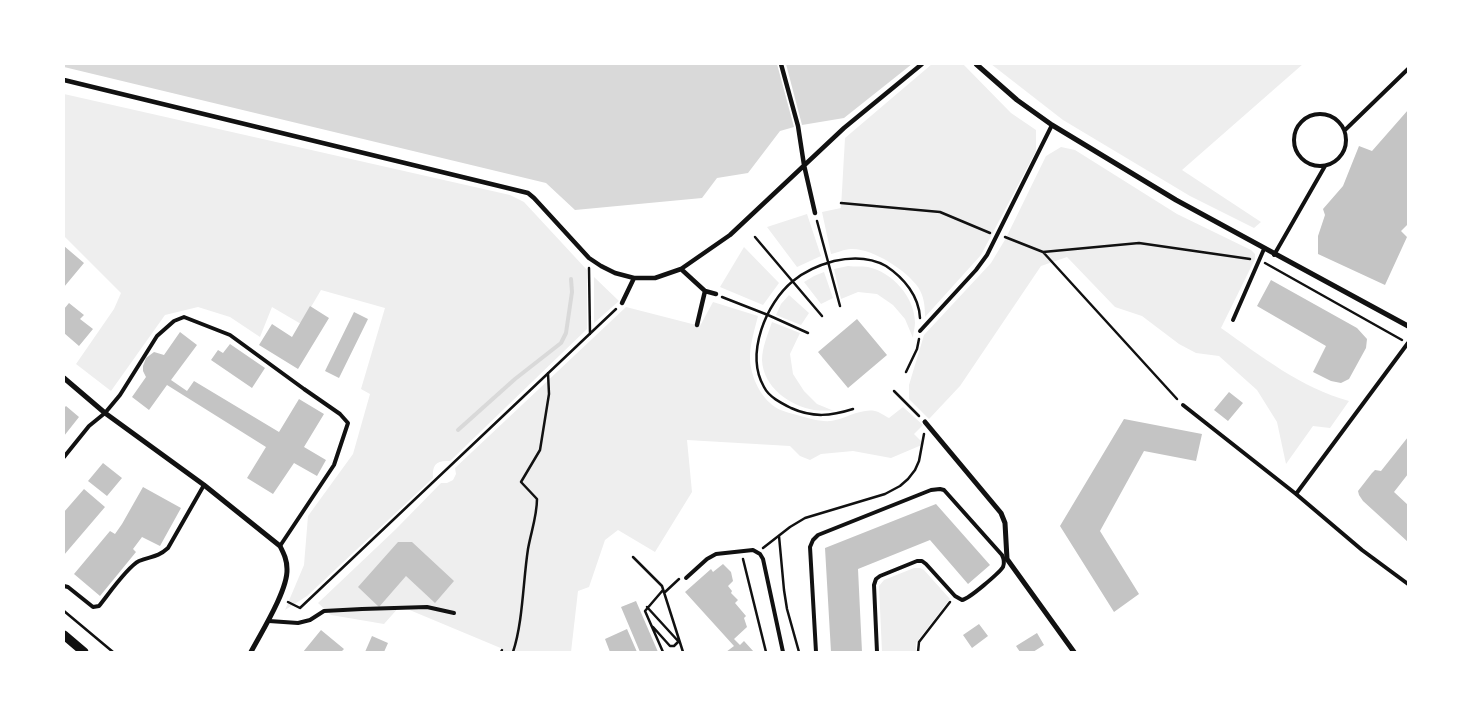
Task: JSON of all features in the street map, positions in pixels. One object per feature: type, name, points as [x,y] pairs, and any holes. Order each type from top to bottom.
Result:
[{"type":"street","points":[[781,64],[798,126],[804,166],[815,213]]},
{"type":"street","points":[[64,80],[528,194],[534,198],[589,258],[601,266],[615,273],[634,278],[655,278],[681,269],[730,234],[844,128],[922,64]]},
{"type":"street","points":[[976,64],[1018,100],[1052,125],[1176,200],[1274,255],[1408,326]]},
{"type":"street","points":[[681,269],[705,291],[716,294]]},
{"type":"street","points":[[622,303],[634,278]]},
{"type":"street","points":[[697,325],[705,291]]},
{"type":"street","points":[[64,378],[106,413],[204,485],[280,546],[286,558],[288,571],[280,598],[251,652]]},
{"type":"street","points":[[926,422],[1001,513],[1005,523],[1007,559],[1074,652]]},
{"type":"street","points":[[64,635],[84,652]]},
{"type":"lane","points":[[1345,130],[1408,69]]},
{"type":"lane","points":[[1325,114],[1340,122],[1345,130],[1347,139],[1345,148],[1341,156],[1334,162],[1325,166],[1317,166],[1309,164],[1297,153],[1294,145],[1296,129],[1307,117],[1325,114]]},
{"type":"lane","points":[[920,331],[976,270],[987,254],[1052,125]]},
{"type":"lane","points":[[1274,255],[1325,166]]},
{"type":"lane","points":[[1233,320],[1264,249]]},
{"type":"lane","points":[[64,457],[89,426],[106,413],[120,395],[157,336],[174,321],[184,317],[230,335],[340,414],[348,423],[334,465],[280,546]]},
{"type":"lane","points":[[1296,494],[1408,343]]},
{"type":"lane","points":[[1183,404],[1296,494],[1362,550],[1408,584]]},
{"type":"lane","points":[[64,586],[68,587],[92,607],[99,606],[132,567],[139,562],[160,555],[168,548],[204,485]]},
{"type":"lane","points":[[816,652],[810,546],[813,540],[818,535],[935,489],[940,489],[947,492],[1002,555],[1004,559],[1003,567],[970,597],[962,600],[955,596],[922,561],[917,561],[880,576],[876,579],[874,585],[877,652]]},
{"type":"lane","points":[[686,578],[711,556],[722,552],[753,550],[758,552],[763,559],[784,652]]},
{"type":"lane","points":[[268,621],[298,623],[310,620],[324,612],[362,609],[427,607],[454,613]]},
{"type":"path","points":[[841,203],[940,212],[1043,252],[1139,243],[1260,260],[1408,343]]},
{"type":"path","points":[[815,213],[840,306]]},
{"type":"path","points":[[755,237],[822,316]]},
{"type":"path","points":[[1043,252],[1183,404]]},
{"type":"path","points":[[589,258],[590,334]]},
{"type":"path","points":[[853,409],[833,415],[816,415],[797,411],[771,396],[764,388],[757,366],[756,353],[760,334],[768,315],[783,291],[792,281],[816,267],[844,259],[859,258],[879,263],[897,275],[909,287],[916,299],[920,313],[917,349],[906,372]]},
{"type":"path","points":[[716,294],[808,333]]},
{"type":"path","points":[[280,598],[300,608],[622,303]]},
{"type":"path","points":[[513,652],[521,612],[528,546],[538,508],[537,499],[521,482],[540,450],[549,394],[548,373]]},
{"type":"path","points":[[758,552],[778,535],[805,518],[885,494],[908,479],[919,461],[926,422],[894,391]]},
{"type":"path","points":[[778,535],[787,609],[799,652]]},
{"type":"path","points":[[741,551],[766,652]]},
{"type":"path","points":[[633,557],[662,586],[683,652]]},
{"type":"path","points":[[663,652],[645,613],[647,607],[681,578]]},
{"type":"path","points":[[918,652],[919,642],[955,596]]},
{"type":"path","points":[[647,607],[679,642]]},
{"type":"path","points":[[64,611],[113,652]]},
{"type":"path","points":[[650,624],[669,645],[674,646],[679,642]]},
{"type":"shaded area","points":[[64,64],[777,64],[794,127],[780,131],[748,173],[717,178],[702,198],[575,210],[546,183],[64,67]]},
{"type":"shaded area","points":[[786,64],[912,64],[844,118],[802,125]]},
{"type":"shaded area","points":[[932,64],[963,64],[1011,113],[1036,130],[1036,151],[981,255],[925,317],[924,301],[920,290],[913,280],[897,267],[878,256],[859,250],[848,249],[831,254],[822,212],[841,208],[845,138]]},
{"type":"shaded area","points":[[991,64],[1303,64],[1182,170],[1261,222],[1254,228],[1190,196],[1063,120]]},
{"type":"shaded area","points":[[64,94],[510,195],[524,202],[587,270],[587,329],[450,461],[441,461],[436,464],[433,470],[433,478],[307,596],[285,610],[304,565],[308,516],[353,454],[370,394],[361,389],[385,308],[321,290],[301,324],[272,307],[260,337],[230,317],[198,307],[165,315],[111,391],[76,364],[114,309],[121,293],[64,236]]},
{"type":"shaded area","points":[[1061,147],[1075,150],[1177,214],[1251,250],[1255,254],[1255,259],[1221,328],[1298,380],[1349,401],[1330,428],[1313,426],[1286,464],[1277,422],[1257,390],[1219,356],[1196,353],[1179,344],[1142,316],[1115,307],[1067,257],[1041,266],[960,386],[929,419],[909,399],[909,385],[924,335],[991,263],[1006,238],[1046,156]]},
{"type":"shaded area","points":[[807,214],[821,256],[797,267],[767,227]]},
{"type":"shaded area","points":[[744,247],[779,283],[763,305],[720,287]]},
{"type":"shaded area","points":[[848,266],[868,267],[877,270],[901,287],[914,313],[913,338],[905,319],[893,305],[877,294],[858,292],[841,299],[834,269]]},
{"type":"shaded area","points":[[824,272],[833,298],[821,304],[804,282]]},
{"type":"shaded area","points":[[594,277],[619,301],[594,323]]},
{"type":"shaded area","points":[[789,295],[809,313],[801,325],[776,315],[781,304]]},
{"type":"shaded area","points":[[713,302],[758,316],[751,349],[751,369],[756,384],[764,397],[775,407],[805,417],[831,421],[870,410],[889,418],[903,407],[923,425],[914,434],[924,444],[891,458],[853,451],[821,454],[810,460],[800,456],[790,446],[687,440],[692,492],[655,552],[618,530],[605,540],[589,587],[578,591],[571,652],[504,652],[503,649],[400,606],[384,624],[331,615],[318,603],[396,529],[441,483],[453,480],[456,474],[455,468],[626,307],[700,326]]},
{"type":"shaded area","points":[[772,322],[800,333],[790,354],[793,374],[804,391],[817,404],[834,411],[805,408],[787,400],[779,394],[767,379],[762,355]]},
{"type":"shaded area","points":[[914,568],[924,570],[950,599],[916,643],[916,652],[882,652],[879,586],[884,580]]},
{"type":"building","points":[[1408,110],[1408,224],[1401,231],[1407,237],[1385,285],[1318,254],[1318,236],[1325,215],[1323,209],[1343,186],[1359,146],[1372,151]]},
{"type":"building","points":[[64,246],[84,263],[64,287]]},
{"type":"building","points":[[1271,280],[1357,328],[1367,339],[1366,348],[1349,379],[1341,383],[1331,381],[1313,372],[1326,346],[1257,306]]},
{"type":"building","points":[[69,303],[84,315],[80,319],[93,329],[79,346],[64,333],[64,309]]},
{"type":"building","points":[[310,306],[329,318],[298,369],[259,345],[272,324],[292,337]]},
{"type":"building","points":[[354,312],[368,319],[339,378],[325,371]]},
{"type":"building","points":[[857,319],[887,355],[848,388],[818,352]]},
{"type":"building","points":[[180,332],[197,345],[171,380],[187,391],[194,381],[279,432],[299,399],[324,414],[304,447],[326,460],[317,476],[294,463],[273,494],[247,478],[266,447],[167,385],[149,410],[132,397],[146,377],[143,366],[146,358],[154,352],[164,355]]},
{"type":"building","points":[[230,344],[265,368],[252,388],[211,360],[218,350],[223,353]]},
{"type":"building","points":[[1229,392],[1243,403],[1228,421],[1214,410]]},
{"type":"building","points":[[66,406],[79,417],[64,436],[64,408]]},
{"type":"building","points":[[1124,419],[1202,434],[1196,461],[1144,451],[1100,531],[1139,594],[1114,612],[1060,526]]},
{"type":"building","points":[[1408,437],[1408,474],[1394,492],[1408,505],[1408,542],[1363,501],[1358,491],[1375,470],[1381,471]]},
{"type":"building","points":[[103,463],[122,478],[107,496],[88,481]]},
{"type":"building","points":[[143,487],[181,508],[160,546],[142,537],[133,549],[136,552],[100,596],[74,574],[110,531],[115,534]]},
{"type":"building","points":[[84,489],[105,507],[64,555],[64,512]]},
{"type":"building","points":[[936,504],[990,565],[968,584],[930,540],[858,569],[862,652],[831,652],[825,548]]},
{"type":"building","points":[[398,542],[412,542],[454,581],[435,603],[406,576],[379,607],[358,587]]},
{"type":"building","points":[[723,564],[731,572],[733,581],[728,586],[732,591],[731,593],[738,600],[735,603],[746,616],[744,618],[747,627],[734,639],[740,645],[744,641],[754,652],[726,652],[734,646],[685,592],[711,569],[713,572]]},
{"type":"building","points":[[636,601],[658,652],[640,652],[621,607]]},
{"type":"building","points":[[979,624],[988,636],[972,648],[963,635]]},
{"type":"building","points":[[627,629],[637,652],[610,652],[605,639]]},
{"type":"building","points":[[321,630],[344,649],[341,652],[303,652]]},
{"type":"building","points":[[1037,633],[1044,645],[1033,652],[1020,652],[1016,646]]},
{"type":"building","points":[[372,636],[388,643],[384,652],[365,652]]},
{"type":"waterway","points":[[458,430],[515,379],[561,343],[566,333],[572,292],[571,279]]}]
